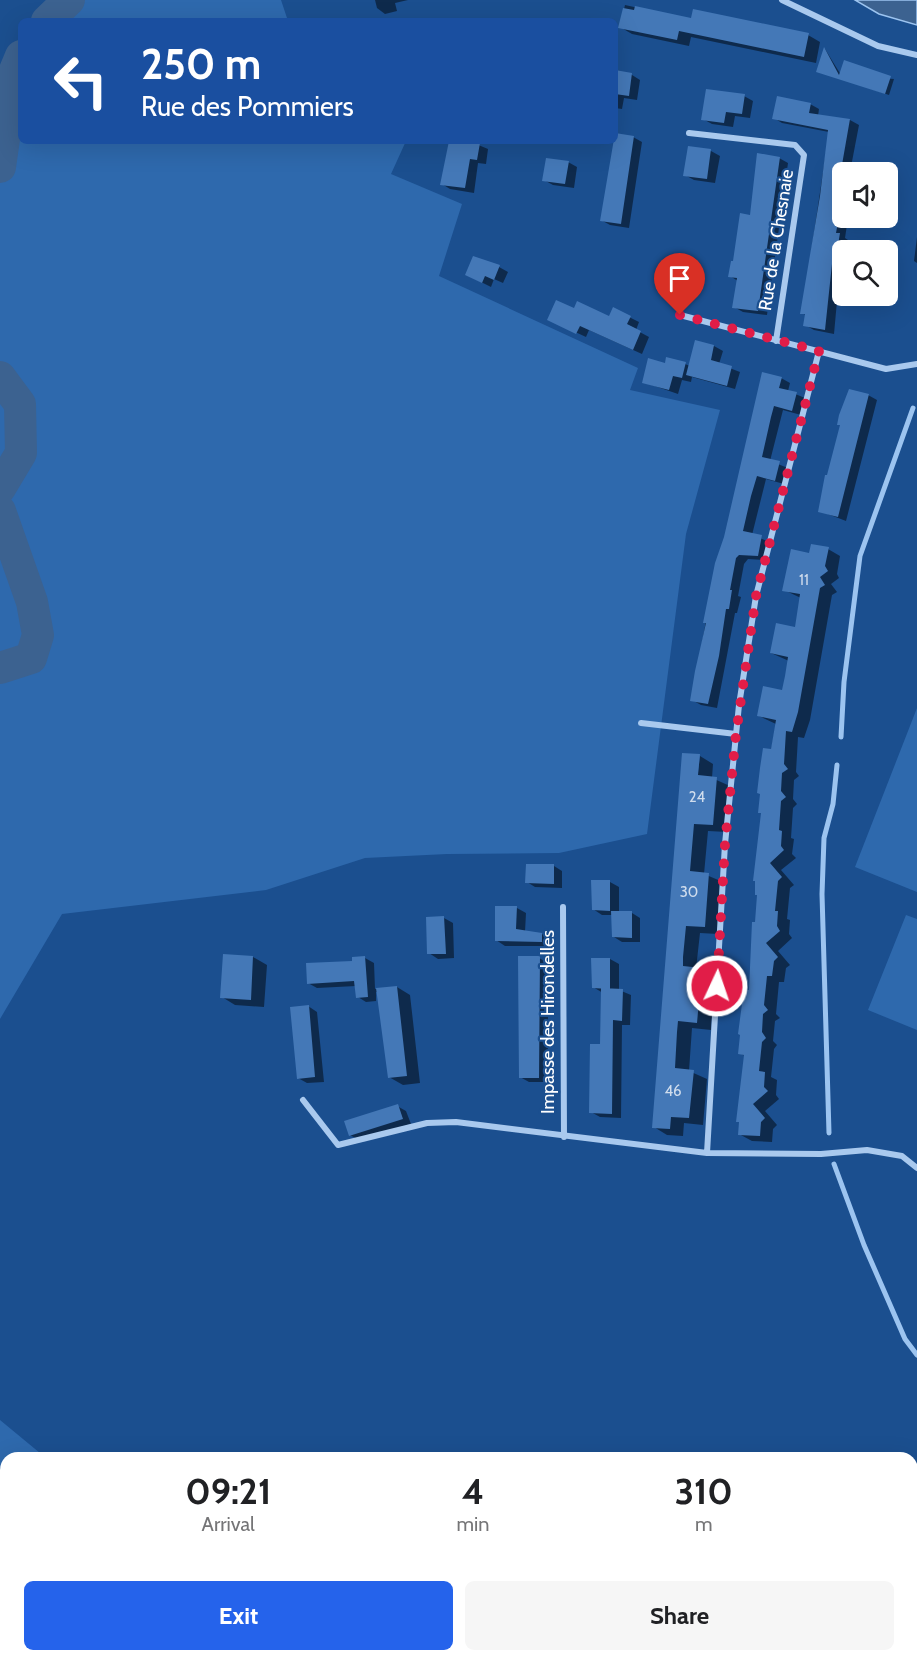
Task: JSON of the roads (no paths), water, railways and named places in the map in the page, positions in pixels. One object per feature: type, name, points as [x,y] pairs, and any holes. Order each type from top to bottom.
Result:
[{"type":"street","points":[[782,0],[878,46],[917,55]]},
{"type":"street","name":"Rue de la Chesnaie","points":[[689,133],[795,145],[804,155],[776,341]]},
{"type":"street","points":[[680,315],[886,369],[917,364]]},
{"type":"street","points":[[707,1153],[725,844],[736,734],[756,596],[819,351]]},
{"type":"street","points":[[641,723],[736,734]]},
{"type":"street","name":"Impasse des Hirondelles","points":[[563,907],[564,1137]]},
{"type":"street","points":[[303,1100],[338,1145],[427,1123],[456,1122],[707,1153],[821,1154],[867,1150],[902,1156],[917,1168]]},
{"type":"waterway","points":[[50,18],[69,0]]},
{"type":"waterway","points":[[0,167],[13,75],[18,63]]},
{"type":"waterway","points":[[0,96],[11,95]]},
{"type":"waterway","points":[[0,377],[20,404],[21,453],[0,488]]},
{"type":"waterway","points":[[841,737],[844,682],[860,556],[913,408]]},
{"type":"waterway","points":[[0,511],[32,602],[38,635],[31,658],[0,668]]},
{"type":"waterway","points":[[829,1133],[822,894],[824,838],[833,804],[837,765]]},
{"type":"waterway","points":[[834,1164],[864,1245],[905,1339],[917,1355]]}]
